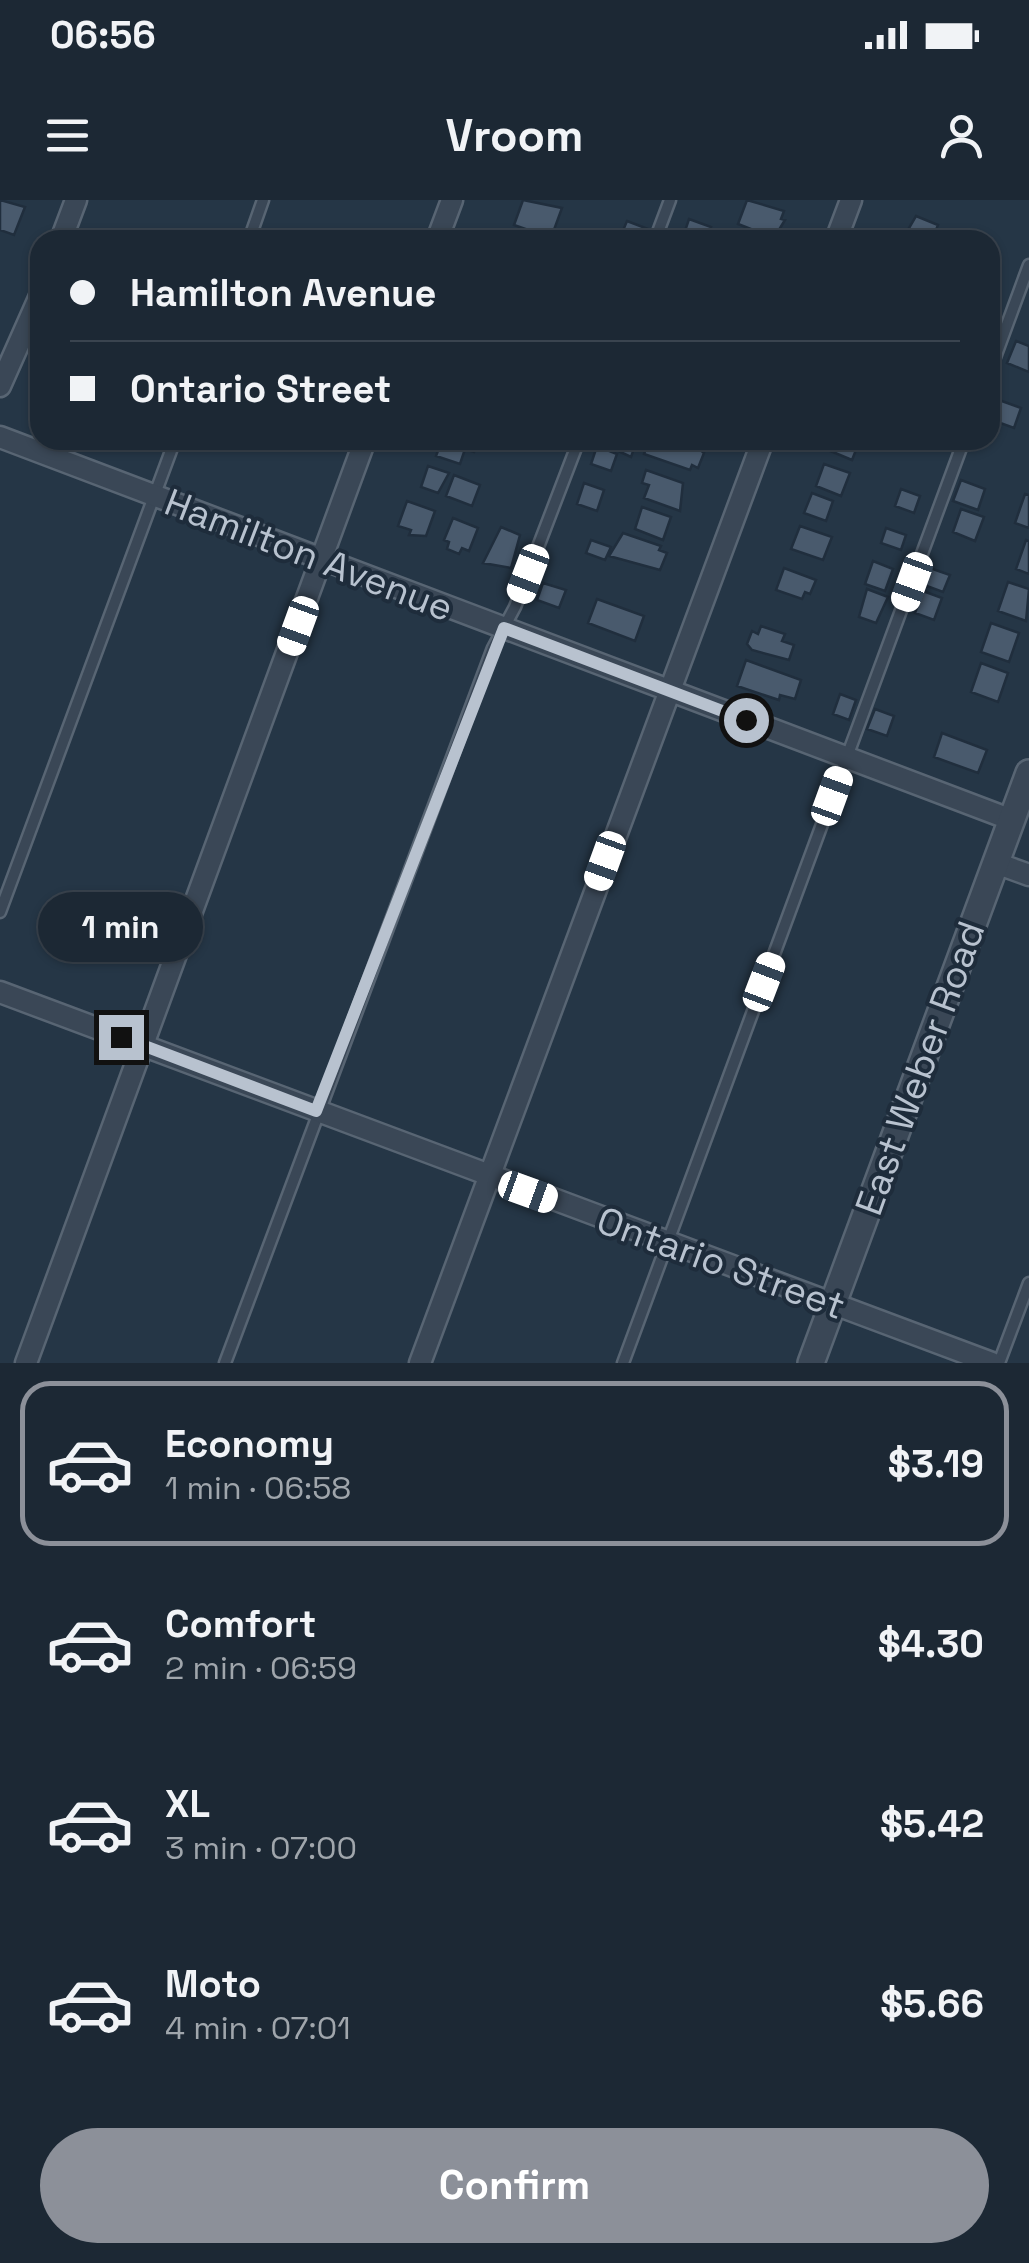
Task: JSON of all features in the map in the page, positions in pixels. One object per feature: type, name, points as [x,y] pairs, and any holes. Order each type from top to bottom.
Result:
[{"type":"street","points":[[65,230],[76,200]]},
{"type":"street","points":[[442,230],[452,200]]},
{"type":"street","points":[[840,230],[851,200]]},
{"type":"street","points":[[0,386],[30,318]]},
{"type":"street","name":"Hamilton Avenue","points":[[0,437],[30,448]]},
{"type":"street","name":"Hamilton Avenue","points":[[34,450],[1012,820]]},
{"type":"street","points":[[26,1363],[361,450]]},
{"type":"street","points":[[420,1363],[758,450]]},
{"type":"street","name":"East Weber Road","points":[[810,1363],[1029,773]]},
{"type":"street","points":[[996,864],[1029,876]]},
{"type":"street","name":"Ontario Street","points":[[0,992],[996,1363]]},
{"type":"lane","points":[[252,230],[263,200]]},
{"type":"lane","points":[[659,230],[670,200]]},
{"type":"lane","points":[[1000,343],[1029,265]]},
{"type":"lane","points":[[0,912],[170,450]]},
{"type":"lane","points":[[225,1363],[316,1111],[575,450]]},
{"type":"lane","points":[[622,1363],[960,450]]},
{"type":"lane","points":[[996,1363],[1029,1282]]},
{"type":"building","points":[[0,200],[25,207],[14,235],[0,230]]},
{"type":"building","points":[[523,200],[562,208],[554,230],[528,230],[514,225]]},
{"type":"building","points":[[747,200],[784,211],[781,219],[785,220],[779,230],[753,230],[738,224]]},
{"type":"building","points":[[916,216],[938,225],[936,230],[908,230]]},
{"type":"building","points":[[689,219],[711,227],[710,230],[685,230]]},
{"type":"building","points":[[627,221],[648,229],[648,230],[623,230]]},
{"type":"building","points":[[1016,341],[1029,346],[1029,372],[1007,363]]},
{"type":"building","points":[[1000,400],[1021,408],[1014,428],[1000,423]]},
{"type":"building","points":[[438,450],[465,450],[460,464],[436,456]]},
{"type":"building","points":[[596,450],[617,454],[611,471],[591,464]]},
{"type":"building","points":[[645,450],[704,453],[698,468],[692,465],[690,470],[644,454]]},
{"type":"building","points":[[828,450],[856,450],[852,460]]},
{"type":"building","points":[[824,464],[850,473],[841,496],[816,486]]},
{"type":"building","points":[[428,466],[449,473],[438,493],[421,487]]},
{"type":"building","points":[[646,470],[683,483],[680,511],[644,498],[649,485],[642,483]]},
{"type":"building","points":[[454,475],[480,485],[472,506],[446,496]]},
{"type":"building","points":[[961,480],[985,489],[978,510],[953,501]]},
{"type":"building","points":[[584,483],[604,490],[597,511],[577,504]]},
{"type":"building","points":[[901,489],[920,496],[914,513],[895,506]]},
{"type":"building","points":[[812,493],[833,501],[826,521],[804,513]]},
{"type":"building","points":[[1025,494],[1029,495],[1029,528],[1015,523]]},
{"type":"building","points":[[407,501],[435,511],[426,536],[409,535],[411,530],[398,526]]},
{"type":"building","points":[[642,507],[671,517],[663,540],[635,529]]},
{"type":"building","points":[[961,509],[984,517],[975,541],[953,532]]},
{"type":"building","points":[[453,518],[478,528],[469,551],[462,548],[459,554],[447,549],[449,542],[444,540]]},
{"type":"building","points":[[800,526],[832,537],[823,560],[791,549]]},
{"type":"building","points":[[501,527],[520,535],[511,568],[483,563]]},
{"type":"building","points":[[886,528],[906,535],[901,550],[881,543]]},
{"type":"building","points":[[623,533],[661,546],[659,550],[667,553],[660,570],[609,556]]},
{"type":"building","points":[[591,540],[611,547],[605,560],[586,553]]},
{"type":"building","points":[[1026,540],[1029,541],[1029,574],[1016,569]]},
{"type":"building","points":[[873,561],[893,569],[885,591],[865,584]]},
{"type":"building","points":[[784,568],[816,580],[810,594],[805,592],[802,599],[776,590]]},
{"type":"building","points":[[930,568],[950,575],[943,592],[924,585]]},
{"type":"building","points":[[1008,582],[1029,589],[1026,621],[998,611]]},
{"type":"building","points":[[543,583],[566,590],[559,608],[537,600]]},
{"type":"building","points":[[867,589],[888,597],[876,623],[859,617]]},
{"type":"building","points":[[923,591],[942,598],[934,620],[915,613]]},
{"type":"building","points":[[597,599],[644,616],[635,641],[588,623]]},
{"type":"building","points":[[991,623],[1019,633],[1009,662],[981,652]]},
{"type":"building","points":[[761,626],[785,634],[782,641],[794,645],[789,660],[752,650],[747,644],[752,631],[758,634]]},
{"type":"building","points":[[746,660],[801,680],[795,699],[780,695],[779,700],[737,686]]},
{"type":"building","points":[[981,663],[1008,673],[998,702],[971,692]]},
{"type":"building","points":[[840,694],[856,700],[849,720],[833,714]]},
{"type":"building","points":[[875,709],[894,716],[887,736],[867,729]]},
{"type":"building","points":[[942,733],[987,750],[978,773],[934,757]]},
{"type":"route","points":[[121,1037],[316,1111],[504,628],[746,720]]}]
